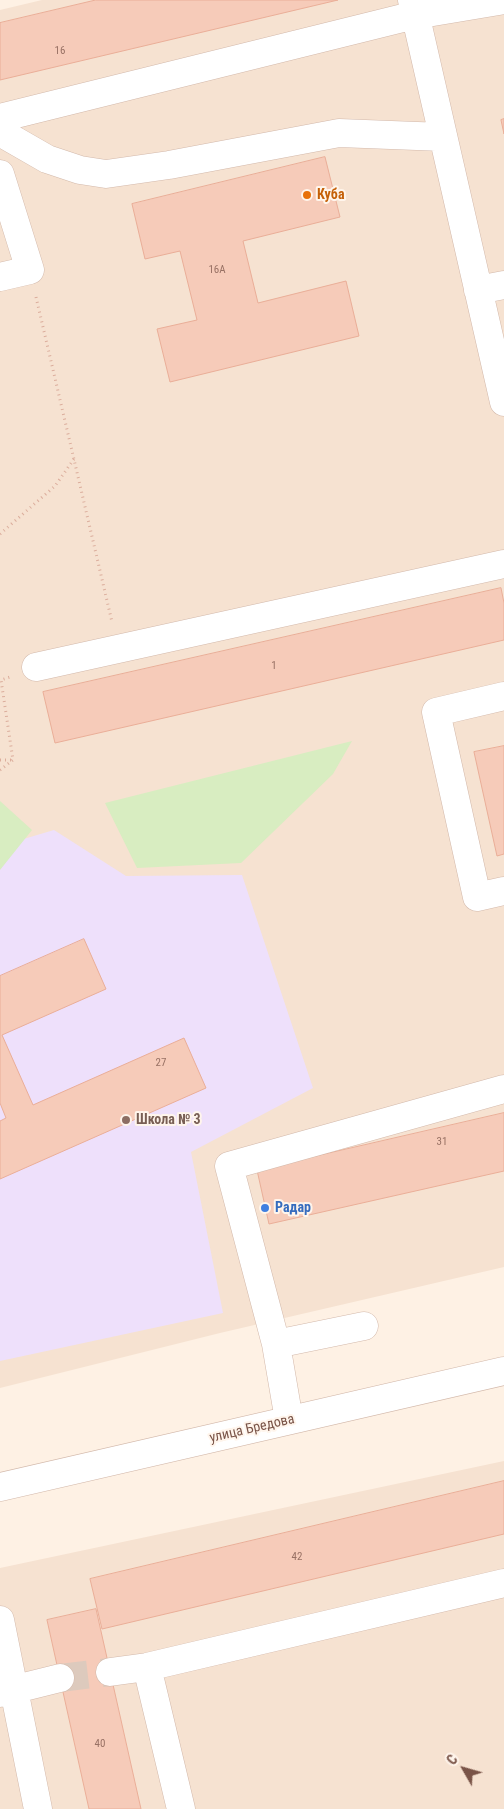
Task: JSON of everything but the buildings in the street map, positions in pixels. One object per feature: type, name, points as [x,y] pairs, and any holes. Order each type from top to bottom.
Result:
[{"type":"street","points":[[0,118],[414,8],[504,0]]},
{"type":"street","points":[[414,8],[443,137],[491,287],[504,402]]},
{"type":"street","points":[[0,132],[47,158],[80,170],[106,174],[169,165],[339,133],[443,137]]},
{"type":"street","points":[[0,174],[30,270],[0,277]]},
{"type":"street","points":[[36,667],[504,564]]},
{"type":"street","points":[[504,696],[436,712],[477,897],[504,891]]},
{"type":"street","points":[[289,1420],[276,1344],[229,1166],[504,1089]]},
{"type":"street","points":[[276,1344],[364,1326]]},
{"type":"street","name":"улица Бредова","points":[[0,1487],[504,1371]]},
{"type":"street","points":[[110,1672],[147,1668],[504,1583]]},
{"type":"street","points":[[0,1620],[7,1691],[38,1809]]},
{"type":"street","points":[[147,1668],[181,1809]]},
{"type":"street","points":[[7,1691],[60,1678]]},
{"type":"path","points":[[30,270],[118,649]]},
{"type":"path","points":[[0,534],[55,486],[74,458]]},
{"type":"path","points":[[13,760],[1,680],[36,667]]},
{"type":"path","points":[[0,760],[13,760]]},
{"type":"path","points":[[0,770],[13,760]]},
{"type":"shaded area","points":[[42,0],[504,0],[504,1267],[220,1333],[0,1388],[0,10]]},
{"type":"shaded area","name":"Школа № 3","points":[[54,830],[126,876],[242,875],[313,1088],[191,1152],[223,1313],[0,1361],[0,846]]},
{"type":"shaded area","points":[[504,1461],[504,1809],[0,1809],[0,1568]]},
{"type":"green space","points":[[352,741],[333,774],[241,863],[137,868],[105,803]]},
{"type":"green space","points":[[0,801],[32,830],[0,870]]},
{"type":"tunnel","points":[[60,1678],[110,1672]]},
{"type":"place","name":"Куба","points":[[307,195]]},
{"type":"place","name":"Школа № 3","points":[[126,1120]]},
{"type":"place","name":"Радар","points":[[265,1208]]}]
